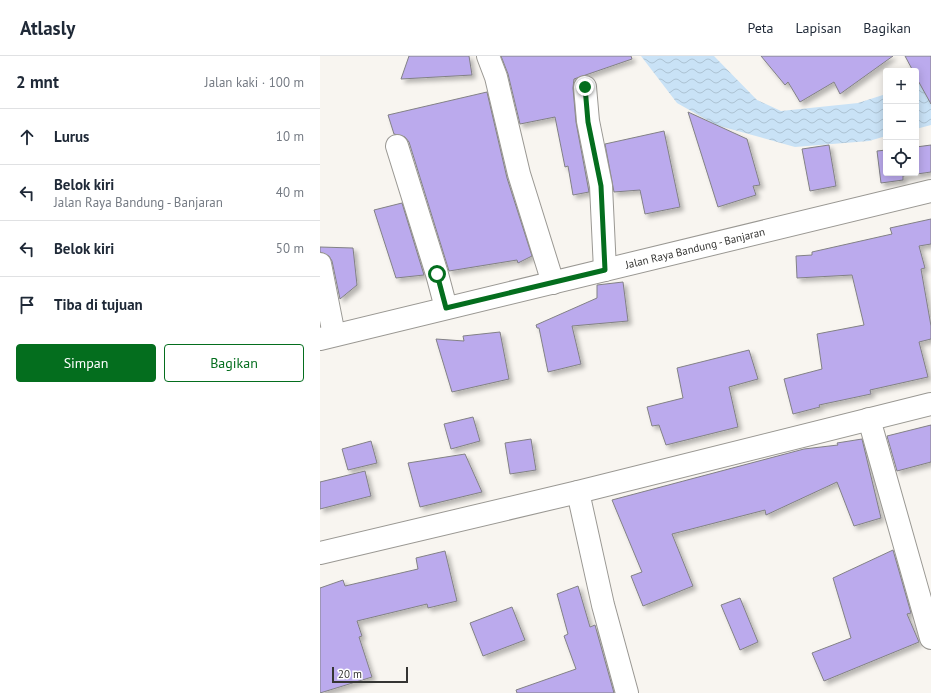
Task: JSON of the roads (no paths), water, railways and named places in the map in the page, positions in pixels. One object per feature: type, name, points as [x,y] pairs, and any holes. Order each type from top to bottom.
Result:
[{"type":"street","points":[[488,56],[498,85],[519,174],[552,283]]},
{"type":"street","points":[[585,87],[588,122],[601,186],[605,270]]},
{"type":"street","points":[[397,146],[437,274],[446,308]]},
{"type":"street","name":"Jalan Raya Bandung - Banjaran","points":[[327,337],[931,190]]},
{"type":"street","points":[[320,264],[327,337]]},
{"type":"street","points":[[320,553],[578,492],[931,404]]},
{"type":"street","points":[[869,419],[931,638]]},
{"type":"street","points":[[578,492],[603,605],[627,693]]},
{"type":"water","points":[[641,56],[714,56],[757,100],[781,111],[858,103],[883,95],[883,137],[869,141],[795,147],[716,125],[677,103]]},
{"type":"water","points":[[931,71],[931,125],[919,128],[919,104],[919,78]]}]
